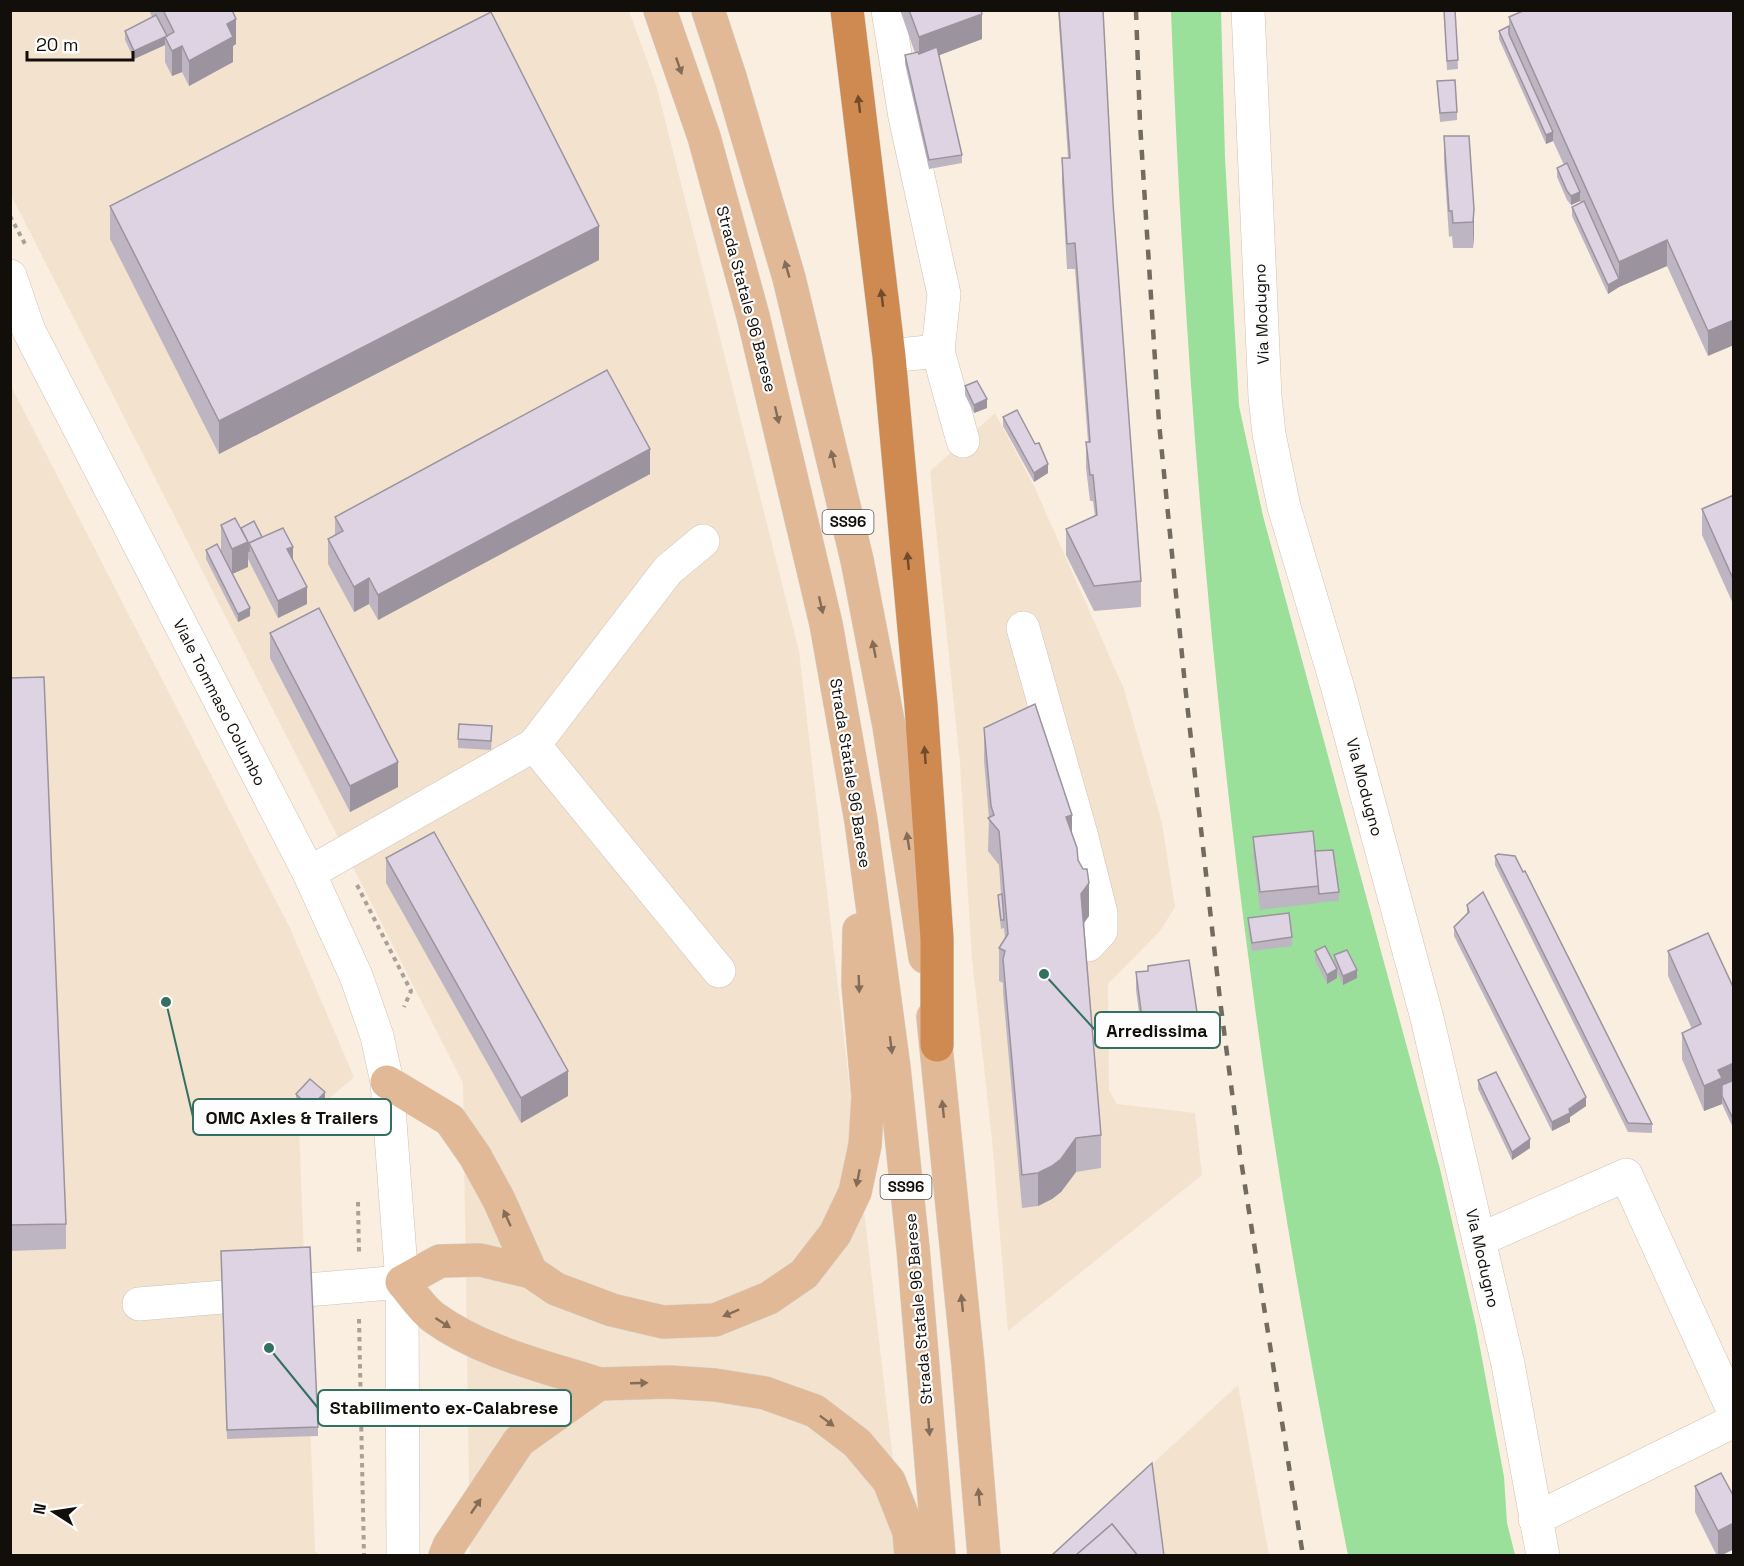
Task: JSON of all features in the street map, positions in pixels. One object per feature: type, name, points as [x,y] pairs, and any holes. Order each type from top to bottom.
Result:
[{"type":"highway","points":[[847,10],[890,356],[921,705],[936,916],[937,1044]]},
{"type":"main road","name":"Strada Statale 96 Barese","points":[[660,10],[704,137],[753,316],[826,624],[861,821],[894,1068],[913,1248],[939,1556]]},
{"type":"main road","name":"SS96","points":[[708,10],[730,76],[789,278],[857,560],[891,738],[937,1044],[984,1556]]},
{"type":"main road","points":[[861,821],[858,984],[867,1106],[864,1145],[855,1191],[835,1234],[804,1274],[769,1298],[715,1320],[663,1322],[612,1310],[556,1289],[531,1272],[480,1260],[440,1261],[402,1282],[431,1315],[462,1335],[517,1358],[599,1384],[669,1382],[715,1385],[765,1393],[815,1411],[857,1443],[889,1481],[909,1532],[911,1556]]},
{"type":"main road","points":[[387,1082],[450,1120],[475,1156],[500,1200],[531,1272]]},
{"type":"main road","points":[[446,1556],[450,1546],[519,1441],[599,1384]]},
{"type":"street","points":[[888,10],[904,117],[944,294],[938,351],[963,441]]},
{"type":"street","name":"Via Modugno","points":[[1248,10],[1264,385],[1269,434],[1284,507],[1338,685],[1427,1018],[1508,1364],[1543,1556]]},
{"type":"street","name":"Viale Tommaso Columbo","points":[[10,276],[20,324],[309,873],[356,976],[378,1036],[387,1082],[402,1282],[403,1556]]},
{"type":"street","points":[[890,356],[938,351]]},
{"type":"street","points":[[309,873],[534,745],[668,570],[703,541]]},
{"type":"street","points":[[1023,628],[1101,913],[1101,931],[1088,945]]},
{"type":"street","points":[[534,745],[719,971]]},
{"type":"street","points":[[1479,1240],[1626,1175],[1734,1412]]},
{"type":"street","points":[[139,1304],[402,1282]]},
{"type":"street","points":[[1535,1519],[1734,1421]]},
{"type":"path","points":[[358,1194],[364,1556]]},
{"type":"shaded area","points":[[11,11],[629,11],[657,88],[799,651],[904,1555],[470,1555],[463,1083],[11,195]]},
{"type":"shaded area","points":[[10,384],[290,928],[354,1077],[299,1125],[315,1551],[319,1555],[11,1555]]},
{"type":"shaded area","points":[[995,413],[1034,486],[1124,689],[1162,823],[1175,907],[1160,931],[1108,984],[1109,1090],[1117,1104],[1195,1113],[1202,1175],[1008,1331],[992,1140],[972,959],[960,764],[930,471]]},
{"type":"shaded area","points":[[1238,1385],[1269,1555],[1163,1555],[1150,1466]]},
{"type":"green space","points":[[1171,11],[1221,11],[1225,158],[1239,406],[1263,516],[1440,1169],[1476,1326],[1504,1477],[1507,1523],[1515,1555],[1348,1555],[1307,1339],[1283,1195],[1261,1050],[1222,736],[1190,374]]},
{"type":"building","points":[[163,10],[232,10],[236,19],[227,24],[233,37],[189,61],[182,46],[172,51],[165,37],[174,32]]},
{"type":"building","points":[[909,10],[981,10],[982,14],[919,37]]},
{"type":"building","points":[[1059,10],[1103,10],[1113,203],[1141,581],[1094,586],[1066,529],[1097,515],[1093,475],[1090,475],[1086,442],[1090,442],[1075,243],[1067,244],[1062,158],[1070,158]]},
{"type":"building","points":[[1444,10],[1455,10],[1458,60],[1447,61]]},
{"type":"building","points":[[1525,10],[1734,10],[1734,320],[1708,331],[1667,240],[1619,262],[1509,17]]},
{"type":"building","points":[[491,12],[599,226],[219,421],[110,206]]},
{"type":"building","points":[[156,15],[167,36],[134,51],[125,31]]},
{"type":"building","points":[[1509,26],[1509,34],[1553,132],[1546,135],[1499,31]]},
{"type":"building","points":[[937,47],[962,155],[929,160],[905,55],[918,52],[919,54]]},
{"type":"building","points":[[1455,80],[1457,112],[1440,113],[1437,81]]},
{"type":"building","points":[[1444,136],[1469,136],[1473,222],[1453,223],[1452,211],[1449,211]]},
{"type":"building","points":[[1567,163],[1580,192],[1571,196],[1557,168]]},
{"type":"building","points":[[1584,201],[1619,279],[1608,285],[1572,207]]},
{"type":"building","points":[[607,370],[650,449],[378,595],[369,578],[354,587],[328,539],[343,531],[335,517]]},
{"type":"building","points":[[977,381],[987,399],[974,405],[965,386]]},
{"type":"building","points":[[1017,410],[1035,444],[1039,443],[1048,464],[1034,473],[1003,417]]},
{"type":"building","points":[[1734,495],[1734,581],[1702,509]]},
{"type":"building","points":[[235,518],[248,542],[232,549],[221,525]]},
{"type":"building","points":[[254,521],[262,537],[249,543],[249,552],[248,542],[241,528]]},
{"type":"building","points":[[283,528],[293,547],[287,549],[307,587],[278,601],[249,543]]},
{"type":"building","points":[[217,544],[250,608],[238,614],[206,550]]},
{"type":"building","points":[[319,608],[398,762],[350,786],[270,633]]},
{"type":"building","points":[[44,677],[66,1224],[10,1225],[10,678]]},
{"type":"building","points":[[1035,704],[1072,815],[1066,817],[1077,848],[1078,860],[1083,869],[1087,869],[1089,883],[1081,894],[1101,1135],[1076,1138],[1061,1159],[1052,1166],[1038,1173],[1022,1175],[1003,959],[1005,951],[999,948],[1008,934],[999,831],[988,818],[994,815],[991,806],[984,728]]},
{"type":"building","points":[[459,724],[492,726],[491,741],[458,739]]},
{"type":"building","points":[[1313,831],[1319,886],[1260,892],[1253,837]]},
{"type":"building","points":[[434,832],[568,1071],[521,1098],[386,858]]},
{"type":"building","points":[[1333,850],[1339,892],[1319,894],[1315,851]]},
{"type":"building","points":[[1498,854],[1515,856],[1523,872],[1525,871],[1652,1124],[1628,1123],[1495,856]]},
{"type":"building","points":[[1483,892],[1586,1097],[1569,1109],[1570,1113],[1552,1122],[1454,927],[1469,912],[1467,905]]},
{"type":"building","points":[[1002,894],[1004,920],[1001,920],[998,895]]},
{"type":"building","points":[[1289,913],[1292,937],[1252,943],[1248,918]]},
{"type":"building","points":[[1708,933],[1734,989],[1734,1063],[1718,1070],[1722,1078],[1704,1086],[1682,1033],[1701,1024],[1668,951]]},
{"type":"building","points":[[1325,946],[1337,969],[1327,975],[1315,951]]},
{"type":"building","points":[[1347,950],[1357,970],[1343,976],[1334,955]]},
{"type":"building","points":[[1189,960],[1198,1019],[1143,1026],[1136,972],[1148,971],[1148,966]]},
{"type":"building","points":[[1496,1072],[1530,1139],[1512,1152],[1478,1080]]},
{"type":"building","points":[[310,1079],[325,1092],[310,1108],[296,1094]]},
{"type":"building","points":[[1734,1080],[1734,1121],[1722,1096],[1722,1085]]},
{"type":"building","points":[[310,1247],[318,1427],[227,1430],[221,1251]]},
{"type":"building","points":[[1152,1463],[1164,1556],[1138,1556],[1112,1524],[1075,1556],[1051,1556]]},
{"type":"building","points":[[1721,1473],[1734,1497],[1734,1523],[1718,1531],[1695,1486]]},
{"type":"building","points":[[1112,1524],[1138,1556],[1075,1556]]},
{"type":"railway","points":[[1136,10],[1140,123],[1159,423],[1185,685],[1220,1000],[1240,1154],[1303,1556]]},
{"type":"place","name":"Arredissima","points":[[1044,974]]},
{"type":"place","name":"OMC Axles & Trailers","points":[[166,1002]]},
{"type":"place","name":"Stabilimento ex-Calabrese","points":[[269,1348]]}]
